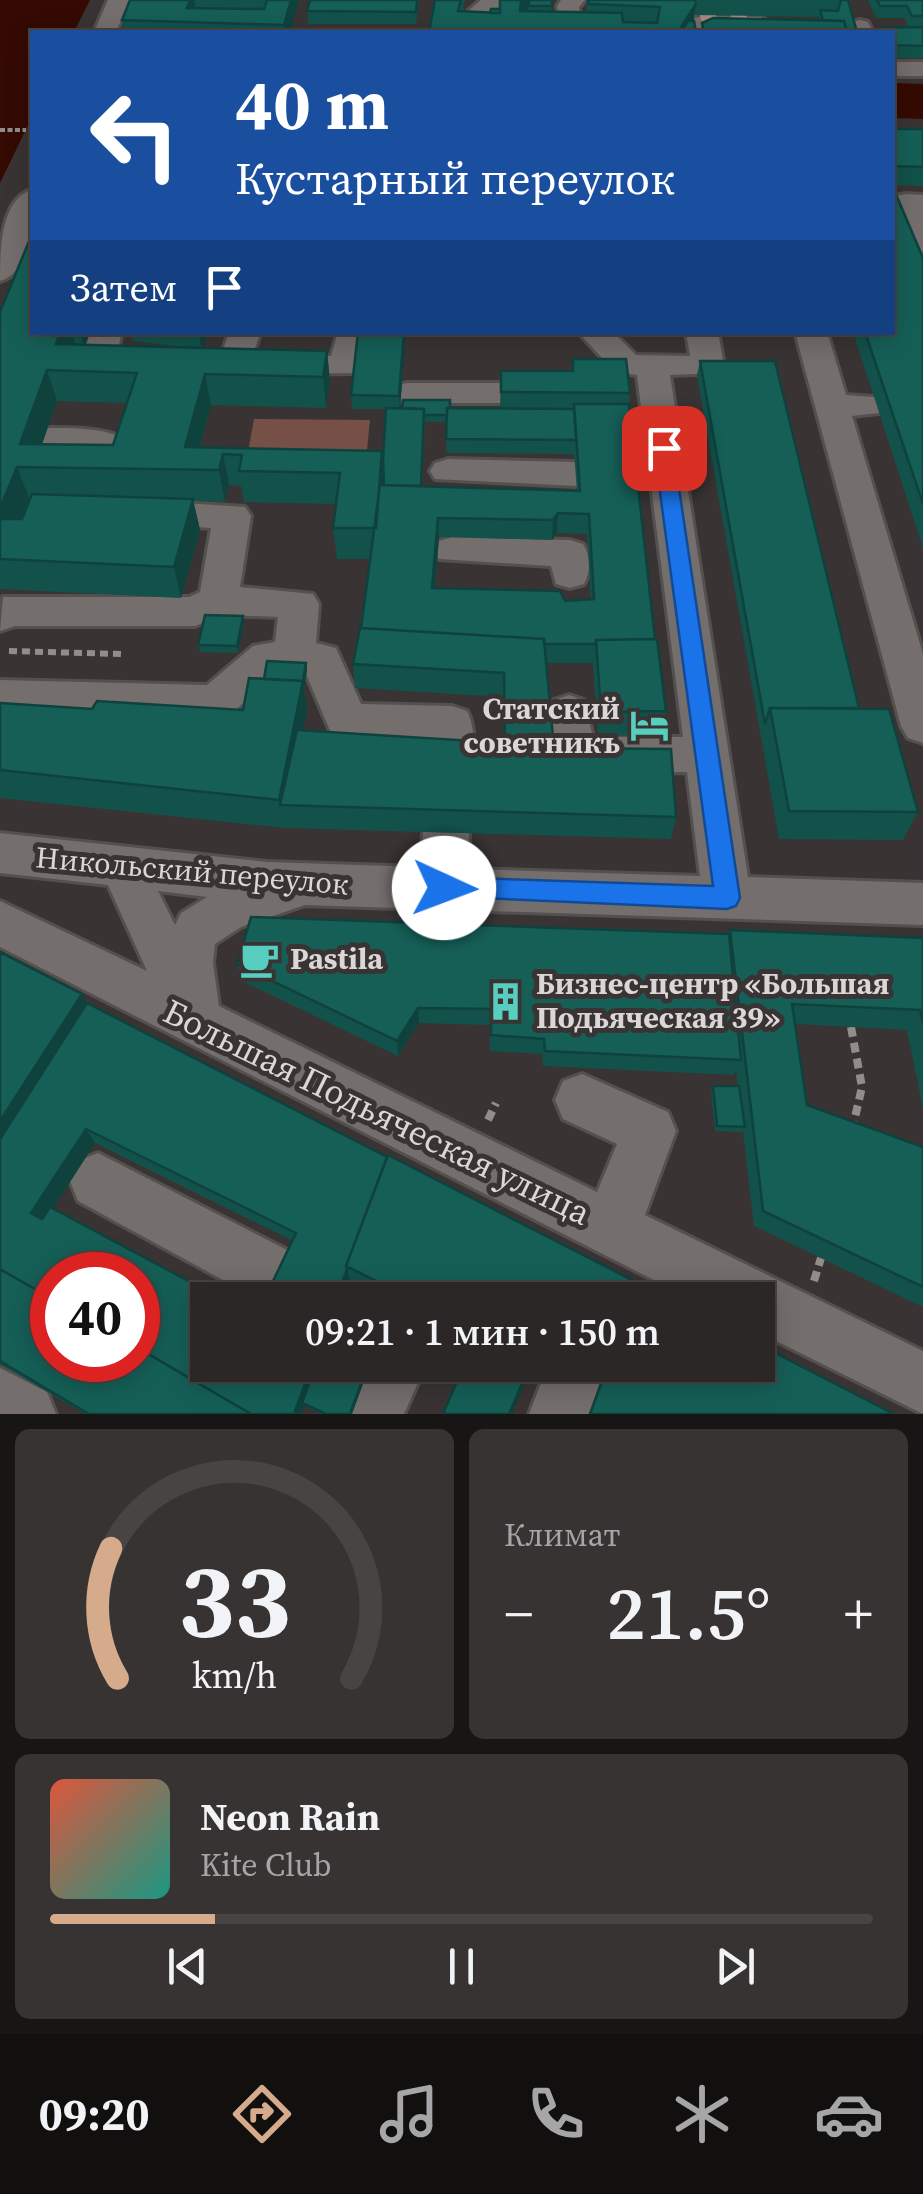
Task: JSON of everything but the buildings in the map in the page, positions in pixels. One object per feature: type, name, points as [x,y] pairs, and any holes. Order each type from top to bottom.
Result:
[{"type":"street","points":[[106,30],[118,0]]},
{"type":"street","points":[[574,0],[568,6],[568,26],[630,30]]},
{"type":"street","points":[[697,30],[702,23],[786,24]]},
{"type":"street","points":[[895,68],[923,69]]},
{"type":"street","points":[[923,202],[906,202],[923,244]]},
{"type":"street","points":[[0,272],[30,211]]},
{"type":"street","points":[[105,335],[99,358],[186,361],[240,347],[344,366],[353,335]]},
{"type":"street","points":[[597,335],[627,364],[653,372]]},
{"type":"street","points":[[406,393],[546,393],[559,378],[708,366],[703,335]]},
{"type":"street","points":[[812,335],[923,726]]},
{"type":"street","points":[[653,372],[650,475],[662,577],[706,754],[727,898]]},
{"type":"street","points":[[832,406],[876,405]]},
{"type":"street","points":[[44,440],[92,440],[128,456]]},
{"type":"street","points":[[448,470],[576,474]]},
{"type":"street","points":[[96,512],[232,516],[218,600]]},
{"type":"street","points":[[452,550],[570,553],[576,583]]},
{"type":"street","points":[[0,616],[2,611],[195,612],[218,600],[299,604],[294,658]]},
{"type":"street","points":[[0,696],[216,702],[268,657],[321,659],[346,721],[452,723],[450,762]]},
{"type":"street","points":[[569,712],[573,755],[706,754]]},
{"type":"street","points":[[444,888],[446,833]]},
{"type":"street","name":"Никольский переулок","points":[[0,853],[325,885],[923,904]]},
{"type":"street","points":[[123,867],[196,1022]]},
{"type":"street","points":[[73,960],[211,914],[325,885]]},
{"type":"street","points":[[196,1022],[186,966],[189,940],[211,914]]},
{"type":"street","name":"Большая Подьяческая улица","points":[[0,924],[196,1022],[247,1072],[480,1166],[616,1250],[704,1282]]},
{"type":"street","points":[[582,1100],[649,1131],[616,1250]]},
{"type":"street","points":[[98,1180],[171,1200],[266,1270]]},
{"type":"street","name":"Большая Подьяческая улица","points":[[775,1310],[923,1384]]},
{"type":"street","points":[[560,1414],[572,1382]]},
{"type":"street","points":[[0,1399],[25,1414]]},
{"type":"path","points":[[0,130],[26,130]]},
{"type":"path","points":[[79,698],[103,611]]},
{"type":"path","points":[[0,651],[122,654]]},
{"type":"path","points":[[849,1142],[862,1086],[851,1027]]},
{"type":"path","points":[[480,1166],[496,1103]]},
{"type":"path","points":[[814,1282],[821,1258]]},
{"type":"shaded area","points":[[0,0],[90,0],[75,30],[30,30],[30,121],[0,183]]},
{"type":"shaded area","points":[[895,83],[923,84],[923,119],[895,118]]},
{"type":"shaded area","points":[[254,419],[370,420],[365,469],[245,468]]},
{"type":"place","name":"Статский советникъ","points":[[650,726]]},
{"type":"place","name":"Pastila","points":[[260,959]]},
{"type":"place","name":"Бизнес-центр «Большая Подьяческая 39»","points":[[506,1001]]},
{"type":"route","points":[[444,888],[727,898],[664,448]]}]
